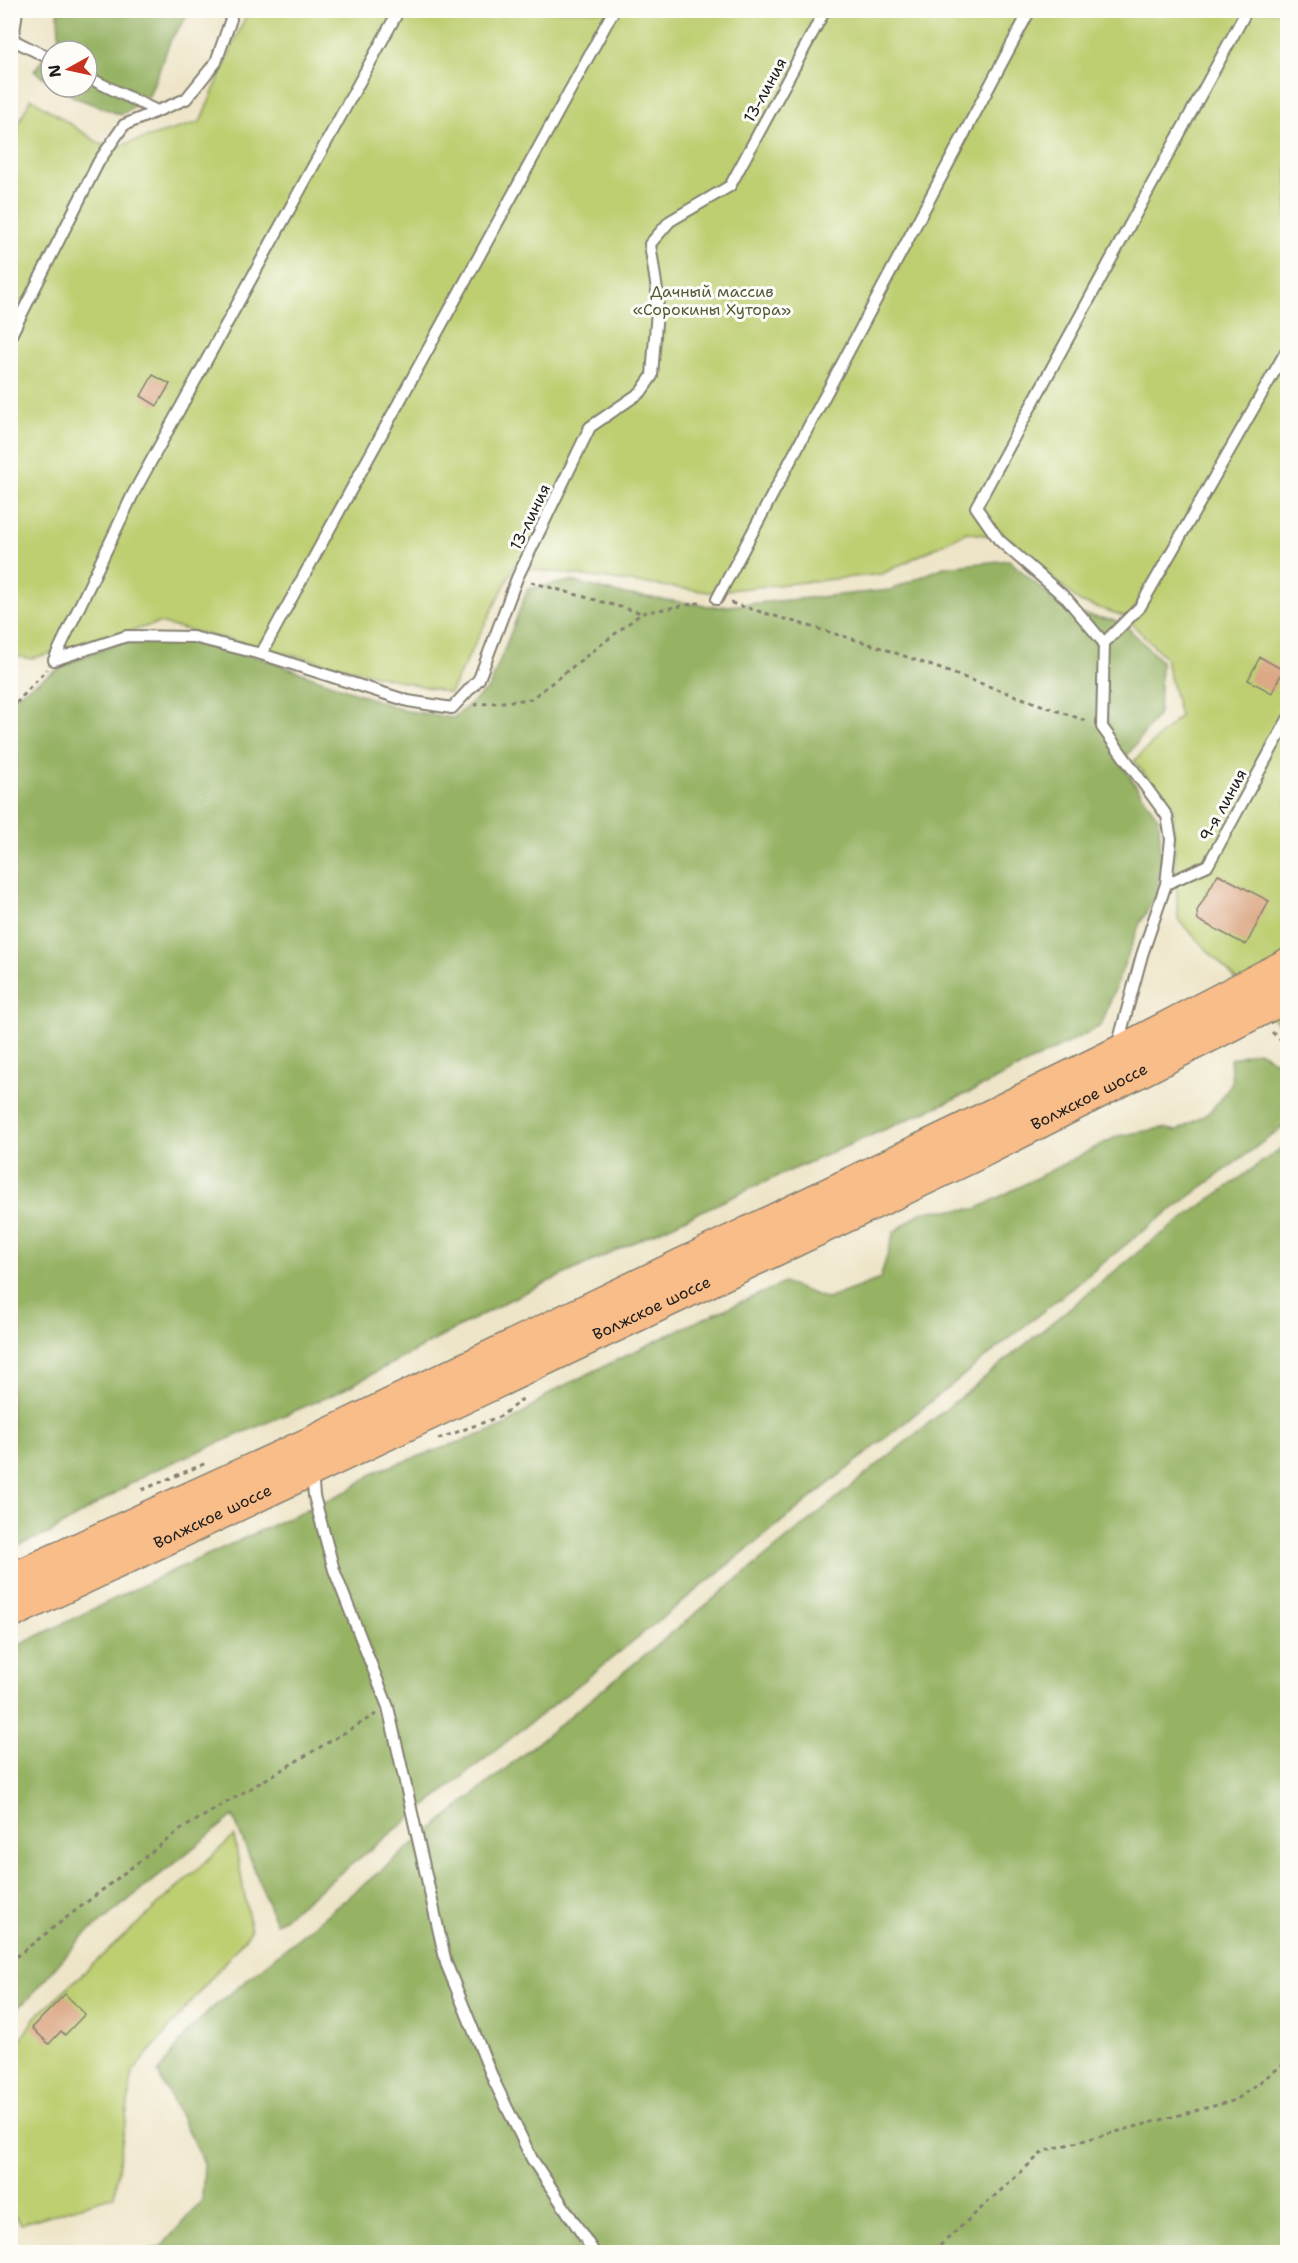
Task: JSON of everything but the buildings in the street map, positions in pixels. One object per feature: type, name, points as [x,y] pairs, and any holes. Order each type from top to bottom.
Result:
[{"type":"main road","name":"Волжское шоссе","points":[[10,1581],[310,1444],[1115,1055],[1287,965]]},
{"type":"main road","name":"Волжское шоссе","points":[[10,1611],[974,1155],[1287,995]]},
{"type":"lane","points":[[16,10],[13,40],[39,53]]},
{"type":"lane","points":[[10,337],[99,161],[124,125],[186,99],[216,62],[231,19],[230,10]]},
{"type":"lane","points":[[54,660],[134,494],[399,10]]},
{"type":"lane","points":[[261,654],[614,10]]},
{"type":"lane","name":"13-линия","points":[[452,708],[479,679],[517,578],[590,427],[641,392],[652,376],[658,297],[650,244],[670,221],[730,186],[825,10]]},
{"type":"lane","points":[[717,599],[1030,10]]},
{"type":"lane","points":[[1115,1055],[1166,884],[1171,839],[1167,816],[1102,727],[1104,643],[1067,599],[999,540],[976,507],[1247,10]]},
{"type":"lane","points":[[99,83],[157,111]]},
{"type":"lane","points":[[1104,643],[1140,607],[1287,348]]},
{"type":"lane","points":[[54,660],[127,636],[193,637],[261,654],[408,701],[452,708]]},
{"type":"lane","name":"9-я линия","points":[[1166,884],[1208,865],[1287,719]]},
{"type":"lane","points":[[312,1468],[314,1496],[334,1570],[388,1707],[446,1963],[494,2081],[532,2159],[594,2253]]},
{"type":"path","points":[[517,578],[642,613],[717,599],[876,646],[1102,727]]},
{"type":"path","points":[[452,708],[531,699],[642,613]]},
{"type":"path","points":[[10,710],[54,660]]},
{"type":"path","points":[[10,1964],[13,1959],[180,1830],[388,1707]]},
{"type":"path","points":[[933,2253],[1044,2151],[1236,2100],[1287,2061]]},
{"type":"green space","points":[[58,11],[191,11],[171,39],[149,96],[121,115],[79,99],[99,99],[99,39],[58,39]]},
{"type":"green space","name":"Дачный массив «Сорокины Хутора»","points":[[248,11],[1287,11],[1287,1032],[1178,920],[1173,808],[1134,761],[1180,716],[1165,657],[1124,616],[1080,602],[1011,540],[967,532],[882,574],[709,592],[514,567],[450,693],[159,623],[30,659],[11,655],[10,223],[20,217],[11,184],[10,141],[31,98],[108,149],[200,122]]},
{"type":"green space","points":[[39,64],[39,74],[34,71]]},
{"type":"green space","points":[[1009,560],[1068,612],[1122,622],[1161,661],[1159,713],[1121,764],[1159,819],[1161,866],[1156,896],[1140,923],[1101,1026],[975,1090],[778,1176],[511,1299],[339,1392],[148,1473],[50,1533],[11,1548],[11,698],[72,661],[122,642],[189,641],[261,658],[403,710],[453,718],[489,688],[528,589],[571,581],[617,593],[716,607],[890,590],[944,567]]},
{"type":"green space","points":[[1258,1051],[1287,1067],[1287,1124],[1139,1234],[586,1679],[276,1924],[233,1816],[80,1939],[31,1996],[11,2014],[11,1649],[159,1577],[347,1491],[377,1471],[505,1426],[553,1391],[689,1325],[784,1283],[827,1299],[880,1279],[894,1232],[923,1211],[976,1209],[1118,1136],[1162,1128],[1177,1131],[1210,1112],[1232,1083],[1230,1059]]},
{"type":"green space","points":[[1287,1144],[1287,2252],[144,2252],[161,2247],[202,2200],[204,2163],[158,2073],[186,2034],[210,2010],[1148,1244]]},
{"type":"green space","points":[[234,1836],[251,1931],[133,2071],[114,2196],[21,2224],[11,2210],[10,2057],[35,2017]]}]
